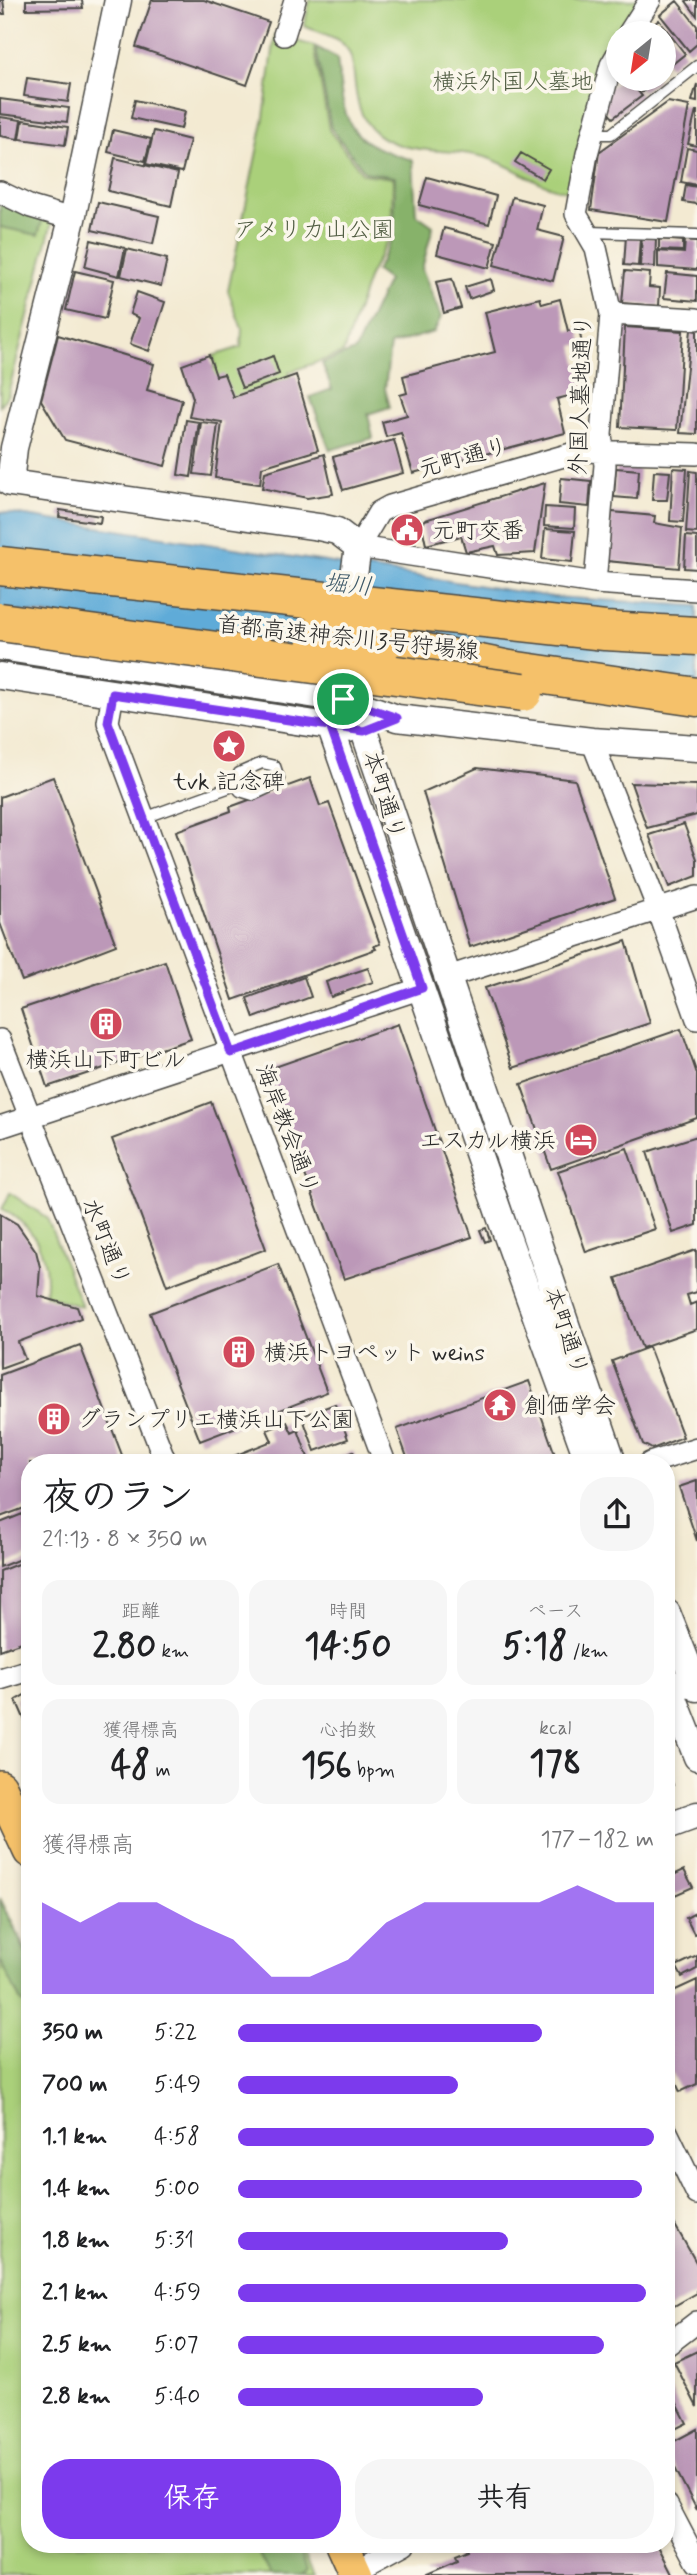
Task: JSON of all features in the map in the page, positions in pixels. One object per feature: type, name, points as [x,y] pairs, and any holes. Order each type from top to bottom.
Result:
[{"type":"highway","points":[[0,543],[76,553],[301,597]]},
{"type":"highway","name":"首都高速神奈川3号狩場線","points":[[0,566],[592,630],[697,636]]},
{"type":"highway","name":"首都高速神奈川3号狩場線","points":[[0,596],[382,644],[697,671]]},
{"type":"highway","points":[[0,622],[697,712]]},
{"type":"highway","points":[[382,644],[510,670],[697,697]]},
{"type":"main road","points":[[0,1787],[21,1832]]},
{"type":"street","points":[[118,0],[72,219],[5,483],[319,527],[337,531],[358,547],[595,583],[697,590]]},
{"type":"street","points":[[284,35],[295,0]]},
{"type":"street","points":[[637,21],[650,0]]},
{"type":"street","points":[[592,134],[606,90]]},
{"type":"street","name":"外国人墓地通り","points":[[592,134],[576,214],[596,248],[611,314],[602,450],[605,465],[595,583]]},
{"type":"street","points":[[0,192],[31,207],[72,219]]},
{"type":"street","points":[[611,314],[697,319]]},
{"type":"street","name":"元町通り","points":[[358,547],[379,512],[390,506],[581,452],[602,450],[697,454]]},
{"type":"street","points":[[330,726],[343,699],[342,661],[358,547]]},
{"type":"street","points":[[0,648],[343,699],[397,718],[592,741],[697,748]]},
{"type":"street","points":[[0,676],[364,731],[397,718]]},
{"type":"street","name":"海岸教会通り","points":[[113,694],[108,722],[382,1454]]},
{"type":"street","name":"本町通り","points":[[343,699],[364,731],[502,1222],[586,1454]]},
{"type":"street","name":"本町通り","points":[[330,726],[433,983],[610,1454]]},
{"type":"street","points":[[592,741],[658,909],[697,1019]]},
{"type":"street","points":[[0,1128],[29,1116],[231,1053],[433,983],[697,897]]},
{"type":"street","name":"水町通り","points":[[0,1040],[162,1454]]},
{"type":"street","points":[[675,1455],[697,1448]]},
{"type":"street","points":[[675,1633],[697,1688]]},
{"type":"street","points":[[0,1679],[21,1673]]},
{"type":"street","points":[[675,1701],[697,1757]]},
{"type":"street","points":[[675,1823],[697,1815]]},
{"type":"street","points":[[675,2149],[697,2194]]},
{"type":"street","points":[[675,2339],[697,2322]]},
{"type":"street","points":[[675,2520],[697,2562]]},
{"type":"street","points":[[351,2563],[379,2553]]},
{"type":"lane","points":[[592,134],[611,134],[697,66]]},
{"type":"lane","points":[[587,232],[697,235]]},
{"type":"lane","points":[[144,818],[236,785]]},
{"type":"green space","name":"横浜外国人墓地","points":[[310,0],[640,0],[627,21],[606,21],[606,55],[600,65],[567,191],[546,185],[488,158],[474,154],[410,148],[382,137],[363,117],[349,52],[335,38],[304,26]]},
{"type":"green space","name":"アメリカ山公園","points":[[275,35],[314,46],[329,130],[363,174],[393,178],[391,234],[369,276],[343,353],[289,372],[296,391],[239,423],[194,398],[187,376],[216,366],[213,356],[241,347],[242,329],[228,291],[264,117]]},
{"type":"green space","points":[[316,47],[337,58],[342,99],[352,127],[373,146],[413,160],[416,214],[433,226],[422,269],[441,317],[434,332],[390,345],[385,389],[390,407],[368,414],[373,438],[330,450],[310,397],[332,389],[322,363],[355,351],[388,280],[376,271],[394,235],[395,177],[365,172],[331,128]]},
{"type":"green space","points":[[0,204],[52,222],[8,394],[0,406]]},
{"type":"green space","points":[[0,204],[43,218],[38,235],[0,227]]},
{"type":"green space","points":[[10,1193],[47,1218],[82,1307],[45,1295],[45,1268],[38,1245],[24,1225],[2,1209]]},
{"type":"green space","points":[[0,1898],[21,1940],[21,2553],[304,2553],[314,2575],[0,2575]]},
{"type":"green space","points":[[0,1900],[21,1943],[21,2002],[0,1959]]},
{"type":"green space","points":[[259,2553],[300,2553],[307,2570],[301,2575],[271,2575]]},
{"type":"water","name":"堀川","points":[[0,512],[553,597],[697,606],[697,696],[0,609]]},
{"type":"building","points":[[0,0],[3,0],[5,14],[0,14]]},
{"type":"building","points":[[26,0],[82,0],[83,8],[26,9]]},
{"type":"building","points":[[152,0],[204,0],[269,22],[247,85],[136,47]]},
{"type":"building","points":[[697,0],[697,16],[686,1]]},
{"type":"building","points":[[677,1],[697,26],[697,44],[689,51],[676,35],[676,21],[665,21],[660,15]]},
{"type":"building","points":[[676,42],[685,54],[676,61]]},
{"type":"building","points":[[27,78],[71,84],[68,102],[24,96]]},
{"type":"building","points":[[697,84],[697,102],[692,101]]},
{"type":"building","points":[[607,91],[638,91],[642,96],[613,118],[604,108]]},
{"type":"building","points":[[0,99],[69,108],[67,122],[0,114]]},
{"type":"building","points":[[135,100],[185,111],[181,129],[131,118]]},
{"type":"building","points":[[668,102],[689,106],[668,222],[591,210],[599,152]]},
{"type":"building","points":[[697,111],[697,146],[688,144]]},
{"type":"building","points":[[0,117],[21,120],[18,139],[0,136]]},
{"type":"building","points":[[23,120],[68,127],[65,145],[20,139]]},
{"type":"building","points":[[113,130],[151,139],[145,161],[108,152]]},
{"type":"building","points":[[154,131],[190,140],[182,172],[146,164]]},
{"type":"building","points":[[687,148],[697,150],[697,185],[681,182]]},
{"type":"building","points":[[521,153],[549,169],[543,179],[515,162]]},
{"type":"building","points":[[115,158],[178,173],[171,206],[108,191]]},
{"type":"building","points":[[427,177],[496,196],[489,224],[419,205]]},
{"type":"building","points":[[686,185],[697,187],[697,204],[683,202]]},
{"type":"building","points":[[512,197],[543,205],[537,230],[564,237],[553,281],[494,265]]},
{"type":"building","points":[[98,202],[159,216],[153,244],[92,230]]},
{"type":"building","points":[[444,228],[496,242],[489,268],[437,254]]},
{"type":"building","points":[[626,236],[640,238],[638,266],[624,265]]},
{"type":"building","points":[[642,237],[656,238],[655,267],[640,266]]},
{"type":"building","points":[[659,239],[683,241],[683,251],[659,250]]},
{"type":"building","points":[[91,240],[125,248],[119,276],[85,267]]},
{"type":"building","points":[[685,240],[697,241],[697,270],[658,267],[658,251],[684,253]]},
{"type":"building","points":[[127,249],[167,259],[161,286],[121,276]]},
{"type":"building","points":[[75,271],[114,280],[105,319],[66,310]]},
{"type":"building","points":[[625,271],[650,273],[649,287],[660,288],[659,306],[622,303]]},
{"type":"building","points":[[667,273],[697,276],[697,301],[664,298]]},
{"type":"building","points":[[452,279],[461,308],[444,313],[436,282]]},
{"type":"building","points":[[491,279],[494,290],[469,299],[465,287]]},
{"type":"building","points":[[137,292],[165,302],[149,351],[130,344],[139,318],[130,314]]},
{"type":"building","points":[[540,298],[542,304],[560,299],[568,331],[579,329],[582,344],[573,346],[584,392],[557,399],[565,433],[413,473],[401,433],[386,437],[382,422],[407,415],[400,395],[407,393],[403,376],[495,352],[485,312]]},
{"type":"building","points":[[625,327],[683,331],[677,430],[620,427]]},
{"type":"building","points":[[691,330],[697,331],[697,434],[680,433]]},
{"type":"building","points":[[58,335],[154,364],[147,390],[182,400],[165,466],[65,440],[41,400]]},
{"type":"building","points":[[209,355],[216,376],[224,374],[233,397],[296,375],[318,450],[262,467],[260,484],[215,478],[222,422],[189,417],[193,398],[182,365]]},
{"type":"building","points":[[273,356],[279,374],[242,388],[235,370]]},
{"type":"building","points":[[186,420],[199,422],[191,477],[178,475]]},
{"type":"building","points":[[201,422],[218,424],[211,476],[194,474]]},
{"type":"building","points":[[394,440],[403,473],[343,490],[333,457]]},
{"type":"building","points":[[324,454],[333,494],[307,498],[262,488],[265,472]]},
{"type":"building","points":[[616,468],[639,470],[637,499],[614,497]]},
{"type":"building","points":[[673,468],[687,469],[683,522],[670,521]]},
{"type":"building","points":[[654,471],[670,472],[667,500],[652,500]]},
{"type":"building","points":[[690,471],[697,472],[697,533],[686,532]]},
{"type":"building","points":[[561,478],[591,481],[589,507],[559,504]]},
{"type":"building","points":[[545,483],[535,553],[498,555],[495,546],[466,552],[461,536],[426,545],[422,526],[425,520]]},
{"type":"building","points":[[545,507],[575,509],[574,528],[544,526]]},
{"type":"building","points":[[60,510],[101,516],[100,523],[59,517]]},
{"type":"building","points":[[612,512],[655,516],[654,523],[682,528],[679,568],[607,561]]},
{"type":"building","name":"元町交番","points":[[413,521],[420,525],[410,541],[396,532],[402,523],[409,527]]},
{"type":"building","points":[[545,529],[575,531],[572,562],[542,559]]},
{"type":"building","points":[[686,536],[697,537],[697,569],[684,568]]},
{"type":"building","points":[[477,768],[575,780],[615,898],[470,947],[423,792]]},
{"type":"building","points":[[53,777],[116,945],[22,981],[0,923],[0,797]]},
{"type":"building","points":[[310,778],[320,806],[329,803],[380,944],[374,946],[376,949],[233,1000],[176,831],[231,811],[230,807]]},
{"type":"building","points":[[631,783],[697,785],[697,815],[647,828]]},
{"type":"building","points":[[684,824],[697,859],[697,876],[669,887],[649,835]]},
{"type":"building","points":[[626,941],[650,1023],[513,1068],[485,988]]},
{"type":"building","name":"横浜山下町ビル","points":[[165,961],[191,1039],[47,1087],[21,1009]]},
{"type":"building","points":[[368,968],[373,982],[331,997],[326,982]]},
{"type":"building","points":[[304,977],[311,997],[254,1018],[247,998]]},
{"type":"building","points":[[398,1024],[472,1237],[344,1279],[266,1070]]},
{"type":"building","points":[[681,1029],[697,1074],[697,1118],[551,1169],[521,1084]]},
{"type":"building","points":[[211,1102],[266,1249],[167,1286],[112,1139]]},
{"type":"building","points":[[697,1136],[697,1225],[673,1233],[647,1152]]},
{"type":"building","points":[[627,1148],[655,1229],[586,1252],[558,1171]]},
{"type":"building","points":[[0,1214],[17,1224],[36,1251],[40,1267],[38,1296],[77,1307],[81,1318],[18,1342],[25,1359],[0,1368]]},
{"type":"building","points":[[486,1228],[490,1240],[485,1242],[480,1230]]},
{"type":"building","points":[[696,1250],[697,1292],[687,1295],[690,1305],[697,1302],[697,1329],[642,1348],[616,1278]]},
{"type":"building","name":"横浜トヨペット weins","points":[[278,1264],[327,1392],[200,1441],[150,1313]]},
{"type":"building","name":"グランプリエ横浜山下公園","points":[[80,1345],[122,1454],[21,1454],[21,1509],[0,1517],[0,1375]]},
{"type":"building","points":[[649,1347],[683,1437],[652,1449],[643,1444],[612,1361]]},
{"type":"building","name":"創価学会","points":[[529,1381],[555,1454],[406,1454],[397,1429]]},
{"type":"building","points":[[335,1404],[348,1439],[315,1451],[302,1416]]},
{"type":"building","points":[[287,1422],[292,1433],[298,1430],[307,1454],[239,1454],[272,1441],[267,1430]]},
{"type":"building","points":[[697,1481],[697,1541],[679,1487]]},
{"type":"building","points":[[21,1515],[21,1559],[0,1567],[0,1523]]},
{"type":"building","points":[[21,1563],[21,1642],[0,1650],[0,1571]]},
{"type":"building","points":[[21,1697],[21,1711],[16,1700]]},
{"type":"building","points":[[684,1870],[693,1887],[675,1895],[675,1874]]},
{"type":"building","points":[[697,1912],[697,1933],[694,1934],[686,1918]]},
{"type":"building","points":[[697,1956],[697,1969],[682,1977],[676,1966]]},
{"type":"building","points":[[697,1980],[697,2084],[680,2092],[675,2081],[675,1990]]},
{"type":"building","points":[[675,2225],[697,2264],[697,2293],[675,2305]]},
{"type":"building","points":[[697,2351],[697,2407],[675,2364]]},
{"type":"building","points":[[675,2400],[687,2423],[675,2429]]},
{"type":"building","points":[[697,2429],[697,2510],[675,2468],[675,2441]]},
{"type":"building","points":[[462,2553],[663,2553],[674,2575],[425,2575],[457,2561],[455,2556]]},
{"type":"place","name":"元町交番","points":[[407,530]]},
{"type":"place","name":"tvk 記念碑","points":[[229,746]]},
{"type":"place","name":"横浜山下町ビル","points":[[106,1024]]},
{"type":"place","name":"エスカル横浜","points":[[581,1140]]},
{"type":"place","name":"横浜トヨペット weins","points":[[239,1352]]},
{"type":"place","name":"創価学会","points":[[500,1405]]},
{"type":"place","name":"グランプリエ横浜山下公園","points":[[54,1419]]},
{"type":"route","points":[[343,699],[330,726],[113,694],[108,722],[231,1053],[422,988],[341,764],[330,726],[364,731],[397,718],[343,699]]}]
